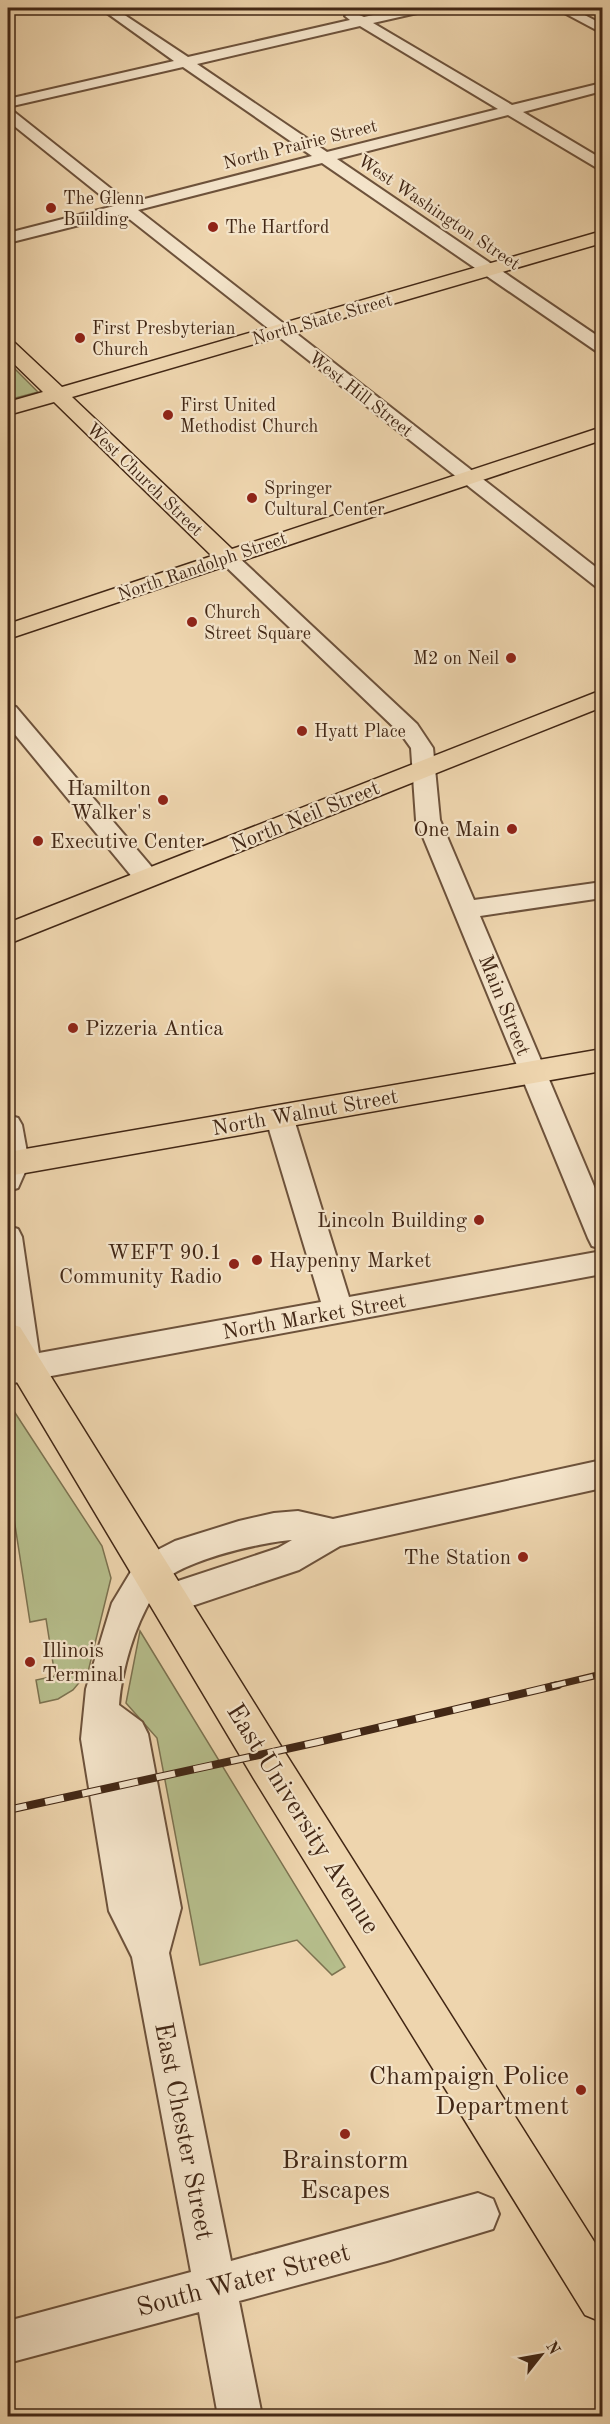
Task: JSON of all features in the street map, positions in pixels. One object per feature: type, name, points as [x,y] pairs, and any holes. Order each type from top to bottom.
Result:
[{"type":"main road","name":"North State Street","points":[[8,409],[603,237]]},
{"type":"main road","name":"West Church Street","points":[[8,347],[227,557]]},
{"type":"main road","name":"North Randolph Street","points":[[8,632],[603,433]]},
{"type":"main road","name":"North Neil Street","points":[[8,934],[603,698]]},
{"type":"main road","name":"North Walnut Street","points":[[10,1169],[279,1116],[603,1060]]},
{"type":"main road","name":"East University Avenue","points":[[14,1358],[159,1585],[603,2298]]},
{"type":"street","name":"West Washington Street","points":[[106,8],[603,347]]},
{"type":"street","points":[[337,8],[603,165]]},
{"type":"street","points":[[8,103],[421,8]]},
{"type":"street","points":[[562,8],[603,29]]},
{"type":"street","name":"North Prairie Street","points":[[8,237],[603,87]]},
{"type":"street","name":"West Hill Street","points":[[8,114],[280,331],[603,582]]},
{"type":"street","name":"West Church Street","points":[[227,557],[409,729],[422,748],[424,768]]},
{"type":"street","points":[[8,711],[147,878]]},
{"type":"street","name":"Main Street","points":[[424,768],[428,820],[603,1238]]},
{"type":"street","points":[[465,910],[603,890]]},
{"type":"street","points":[[279,1116],[339,1311]]},
{"type":"street","points":[[8,1125],[10,1169]]},
{"type":"street","points":[[8,1237],[17,1289],[14,1358]]},
{"type":"street","name":"North Market Street","points":[[14,1358],[339,1311],[603,1263]]},
{"type":"street","points":[[159,1585],[287,1560],[333,1533],[603,1474]]},
{"type":"street","name":"East Chester Street","points":[[159,1585],[124,1614],[103,1689],[99,1739],[128,1911],[150,1953],[240,2416]]},
{"type":"street","name":"South Water Street","points":[[8,2342],[387,2241],[478,2214]]},
{"type":"green space","points":[[8,362],[38,392],[8,400]]},
{"type":"green space","points":[[8,1402],[102,1546],[111,1578],[88,1672],[73,1690],[58,1699],[40,1703],[36,1680],[55,1676],[46,1619],[30,1622],[8,1480]]},
{"type":"green space","points":[[140,1631],[345,1967],[332,1975],[297,1940],[200,1965],[157,1738],[126,1703]]},
{"type":"railway","points":[[552,1686],[602,1674]]},
{"type":"railway","points":[[8,1810],[318,1742],[558,1685]]},
{"type":"place","name":"The Glenn Building","points":[[51,208]]},
{"type":"place","name":"The Hartford","points":[[213,227]]},
{"type":"place","name":"First Presbyterian Church","points":[[80,338]]},
{"type":"place","name":"First United Methodist Church","points":[[168,415]]},
{"type":"place","name":"Springer Cultural Center","points":[[252,498]]},
{"type":"place","name":"Church Street Square","points":[[192,622]]},
{"type":"place","name":"M2 on Neil","points":[[511,658]]},
{"type":"place","name":"Hyatt Place","points":[[302,731]]},
{"type":"place","name":"Hamilton Walker's","points":[[163,800]]},
{"type":"place","name":"One Main","points":[[512,829]]},
{"type":"place","name":"Executive Center","points":[[38,841]]},
{"type":"place","name":"Pizzeria Antica","points":[[73,1028]]},
{"type":"place","name":"Lincoln Building","points":[[479,1220]]},
{"type":"place","name":"Haypenny Market","points":[[257,1260]]},
{"type":"place","name":"WEFT 90.1 Community Radio","points":[[234,1264]]},
{"type":"place","name":"The Station","points":[[523,1557]]},
{"type":"place","name":"Illinois Terminal","points":[[30,1662]]},
{"type":"place","name":"Champaign Police Department","points":[[581,2090]]},
{"type":"place","name":"Brainstorm Escapes","points":[[345,2134]]}]
